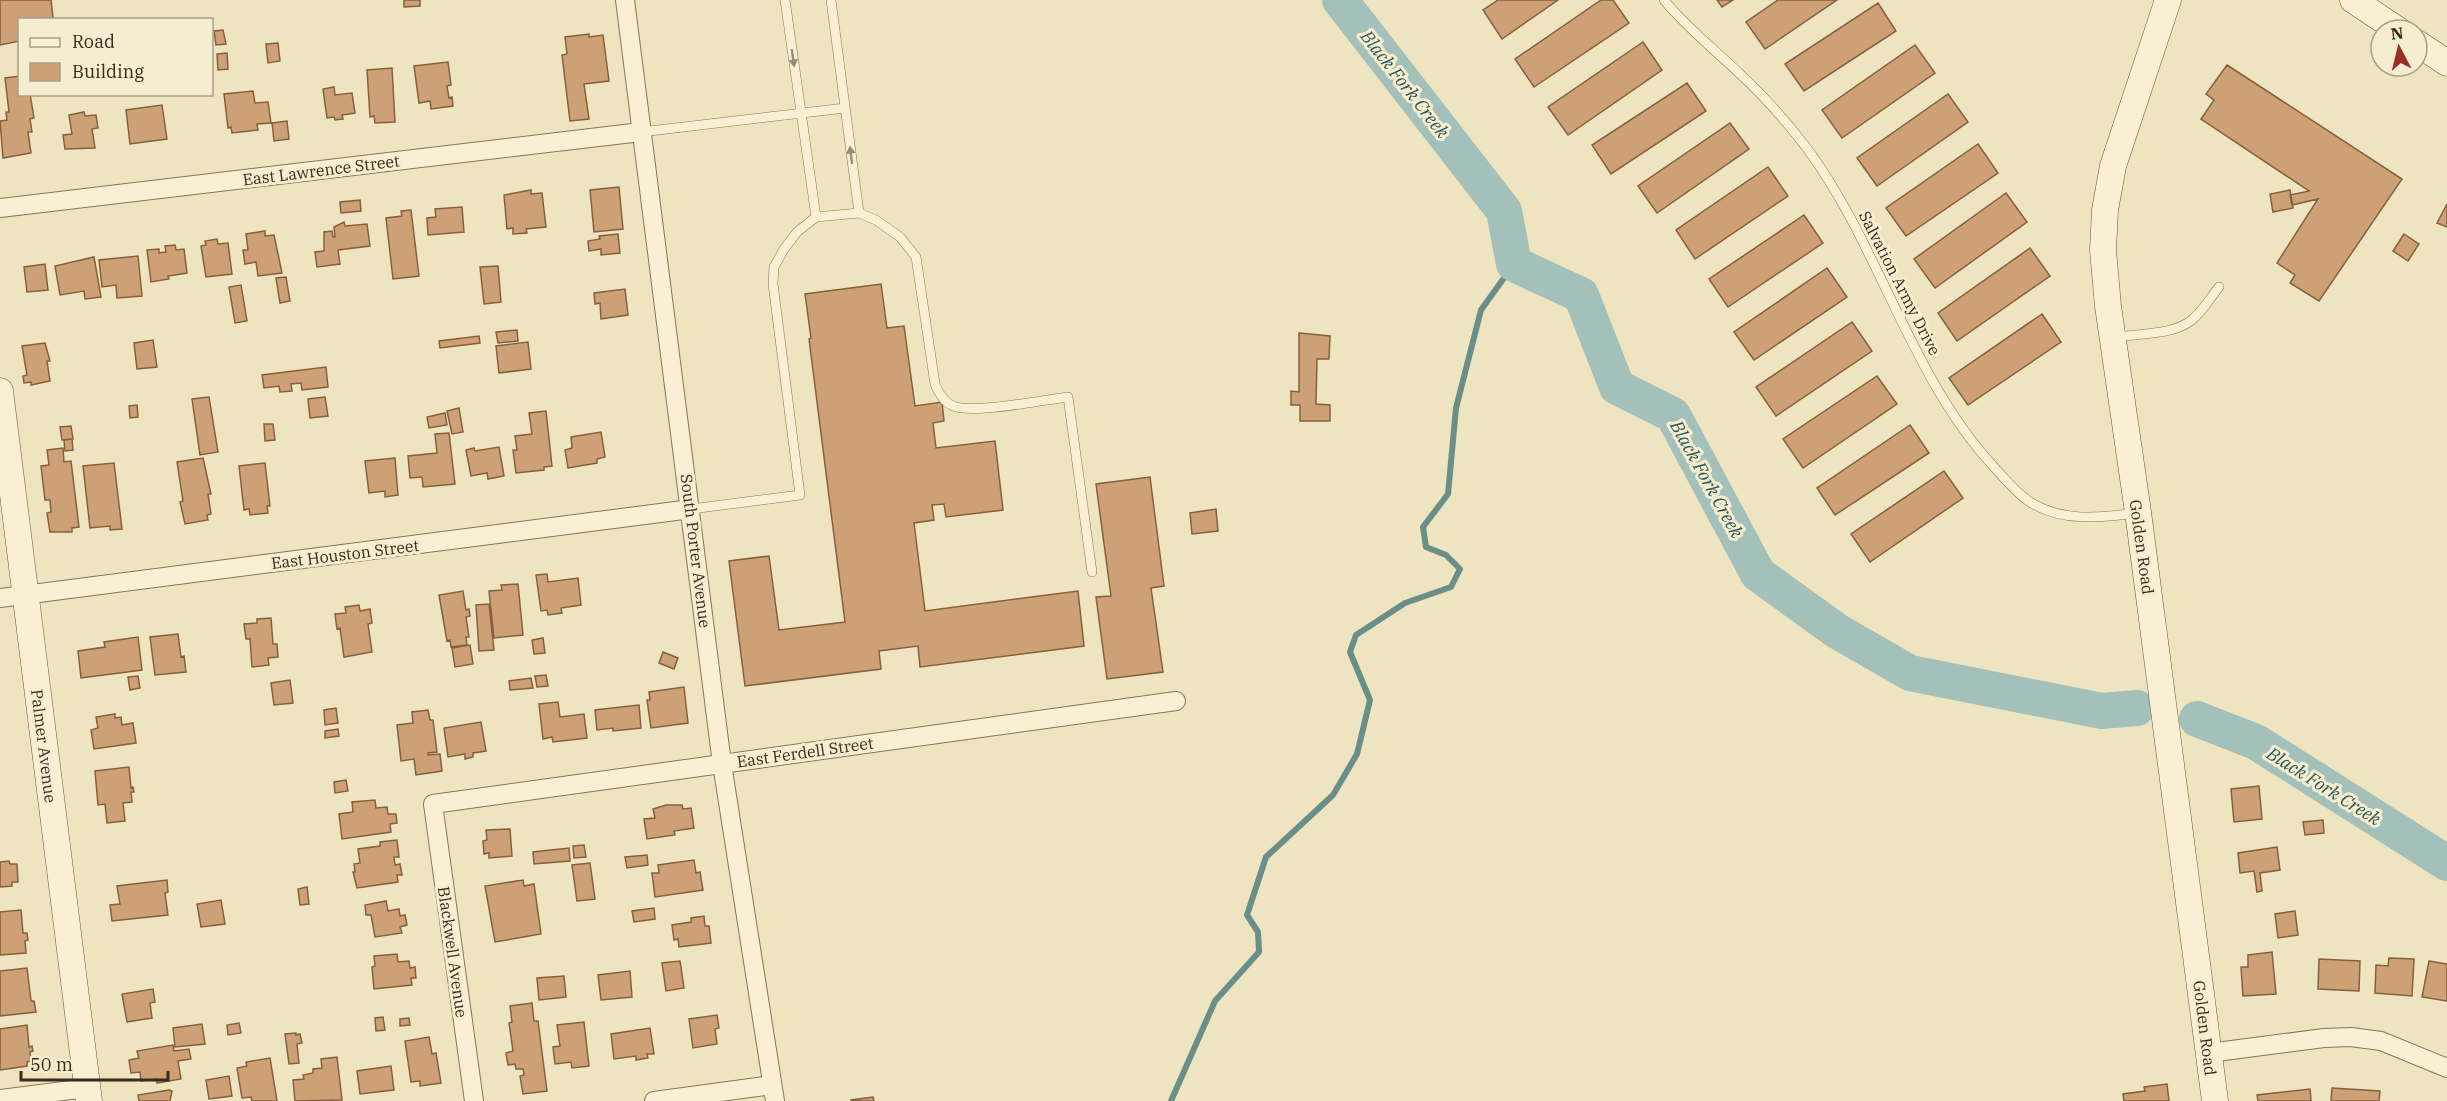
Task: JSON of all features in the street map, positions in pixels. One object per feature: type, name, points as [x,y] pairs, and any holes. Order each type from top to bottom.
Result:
[{"type":"street","name":"South Porter Avenue","points":[[625,0],[723,764],[774,1093]]},
{"type":"street","name":"Golden Road","points":[[2168,0],[2121,141],[2108,189],[2103,250],[2112,337],[2138,513],[2215,1101]]},
{"type":"street","points":[[2353,0],[2380,18]]},
{"type":"street","points":[[2429,51],[2447,63]]},
{"type":"street","name":"East Lawrence Street","points":[[0,208],[641,132]]},
{"type":"street","name":"Palmer Avenue","points":[[0,391],[12,596],[88,1094]]},
{"type":"street","name":"East Houston Street","points":[[12,596],[691,509]]},
{"type":"street","name":"East Ferdell Street","points":[[433,804],[1176,700]]},
{"type":"street","name":"Blackwell Avenue","points":[[433,804],[474,1101]]},
{"type":"street","points":[[2209,1053],[2324,1038],[2351,1037],[2381,1041],[2447,1068]]},
{"type":"street","points":[[654,1101],[774,1093]]},
{"type":"street","points":[[0,1099],[88,1094]]},
{"type":"lane","points":[[785,0],[816,217]]},
{"type":"lane","points":[[831,0],[859,213]]},
{"type":"lane","name":"Salvation Army Drive","points":[[1664,0],[1759,92],[1806,147],[1838,195],[1931,377],[1981,453],[2005,480],[2029,502],[2056,513],[2097,518],[2138,513]]},
{"type":"lane","points":[[641,132],[845,108]]},
{"type":"lane","points":[[691,509],[800,495],[773,285],[774,267],[797,232],[816,217],[859,213],[876,220],[900,237],[916,257],[935,384],[945,401],[956,407],[976,409],[1068,397],[1092,572]]},
{"type":"lane","points":[[2112,337],[2185,325],[2197,316],[2219,287]]},
{"type":"building","points":[[0,0],[51,0],[53,18],[18,18],[18,41],[0,45]]},
{"type":"building","points":[[404,0],[420,0],[420,6],[404,7]]},
{"type":"building","points":[[1498,0],[1558,0],[1502,39],[1483,10]]},
{"type":"building","points":[[1601,0],[1613,0],[1629,23],[1534,87],[1515,59]]},
{"type":"building","points":[[1717,0],[1733,0],[1722,7]]},
{"type":"building","points":[[1778,0],[1837,0],[1765,49],[1746,22]]},
{"type":"building","points":[[1878,3],[1896,31],[1804,91],[1785,64]]},
{"type":"building","points":[[223,30],[226,44],[216,45],[214,31]]},
{"type":"building","points":[[589,34],[589,37],[603,35],[609,81],[584,84],[589,119],[570,121],[562,55],[567,54],[565,37]]},
{"type":"building","points":[[1643,42],[1662,70],[1568,135],[1548,107]]},
{"type":"building","points":[[278,43],[280,61],[268,63],[266,44]]},
{"type":"building","points":[[1915,45],[1935,73],[1842,138],[1822,110]]},
{"type":"building","points":[[227,53],[228,69],[218,70],[217,54]]},
{"type":"building","points":[[448,62],[451,85],[447,86],[453,106],[431,109],[430,101],[419,103],[414,66]]},
{"type":"building","points":[[2227,65],[2402,179],[2319,301],[2290,283],[2295,275],[2277,263],[2318,199],[2292,205],[2290,195],[2309,191],[2201,119],[2214,100],[2206,94]]},
{"type":"building","points":[[392,68],[395,122],[375,123],[374,116],[370,117],[367,70]]},
{"type":"building","points":[[18,76],[18,96],[30,96],[34,118],[30,119],[32,132],[28,132],[31,153],[3,158],[0,121],[7,120],[6,112],[9,112],[5,78]]},
{"type":"building","points":[[1687,83],[1706,111],[1611,174],[1592,145]]},
{"type":"building","points":[[334,87],[335,95],[352,93],[355,113],[342,115],[343,119],[327,118],[323,89]]},
{"type":"building","points":[[253,91],[255,103],[268,102],[271,123],[257,124],[258,130],[232,133],[231,127],[228,128],[224,94]]},
{"type":"building","points":[[1948,94],[1968,122],[1877,186],[1857,158]]},
{"type":"building","points":[[162,105],[167,139],[130,144],[126,110]]},
{"type":"building","points":[[84,112],[85,116],[96,115],[98,128],[92,129],[95,148],[65,149],[63,135],[72,134],[69,115]]},
{"type":"building","points":[[287,121],[289,139],[274,141],[272,123]]},
{"type":"building","points":[[1730,123],[1749,149],[1657,213],[1638,186]]},
{"type":"building","points":[[1978,144],[1998,173],[1906,236],[1886,208]]},
{"type":"building","points":[[1768,167],[1788,196],[1695,259],[1676,230]]},
{"type":"building","points":[[619,187],[623,229],[594,232],[590,190]]},
{"type":"building","points":[[531,190],[531,194],[542,193],[546,227],[526,229],[527,233],[513,234],[513,228],[507,229],[504,195]]},
{"type":"building","points":[[2290,190],[2293,208],[2273,212],[2270,194]]},
{"type":"building","points":[[2006,193],[2027,222],[1935,288],[1914,259]]},
{"type":"building","points":[[360,200],[361,211],[341,213],[340,202]]},
{"type":"building","points":[[2447,204],[2447,227],[2437,223]]},
{"type":"building","points":[[462,207],[464,232],[428,235],[427,218],[436,217],[435,209]]},
{"type":"building","points":[[411,210],[419,276],[393,279],[386,218],[402,216],[401,211]]},
{"type":"building","points":[[1804,215],[1823,243],[1728,307],[1709,279]]},
{"type":"building","points":[[344,222],[345,226],[367,224],[370,246],[338,250],[340,264],[317,267],[315,252],[324,251],[324,232],[332,231],[335,237],[334,227]]},
{"type":"building","points":[[265,231],[265,236],[274,235],[282,273],[258,276],[256,262],[245,264],[243,250],[248,250],[246,234]]},
{"type":"building","points":[[618,234],[620,253],[601,255],[601,249],[589,251],[588,241],[600,239],[599,236]]},
{"type":"building","points":[[2404,234],[2419,244],[2408,261],[2393,251]]},
{"type":"building","points":[[217,239],[218,244],[228,243],[232,274],[206,277],[201,246],[206,245],[205,241]]},
{"type":"building","points":[[175,245],[176,250],[184,249],[187,273],[151,282],[147,250],[159,249],[159,253],[166,252],[165,246]]},
{"type":"building","points":[[2030,248],[2050,276],[1957,341],[1938,313]]},
{"type":"building","points":[[138,256],[142,296],[117,298],[116,285],[102,287],[99,260]]},
{"type":"building","points":[[94,257],[101,297],[85,299],[84,291],[60,295],[55,266]]},
{"type":"building","points":[[45,264],[48,290],[27,292],[24,267]]},
{"type":"building","points":[[498,266],[501,302],[484,304],[480,267]]},
{"type":"building","points":[[1827,268],[1847,297],[1754,360],[1734,332]]},
{"type":"building","points":[[286,277],[290,301],[280,303],[276,278]]},
{"type":"building","points":[[881,284],[887,328],[904,326],[915,406],[942,402],[944,421],[933,423],[936,448],[995,441],[1003,510],[946,517],[944,504],[932,505],[934,520],[914,523],[925,611],[1078,591],[1084,646],[920,667],[918,646],[879,651],[881,669],[745,686],[729,561],[769,556],[779,630],[845,622],[805,294]]},
{"type":"building","points":[[241,285],[247,321],[235,323],[229,287]]},
{"type":"building","points":[[625,289],[628,315],[601,319],[600,303],[595,304],[594,293]]},
{"type":"building","points":[[2042,314],[2061,342],[1968,405],[1949,378]]},
{"type":"building","points":[[1852,322],[1872,351],[1776,416],[1756,387]]},
{"type":"building","points":[[517,330],[518,341],[498,343],[496,332]]},
{"type":"building","points":[[1299,333],[1330,336],[1329,359],[1317,359],[1316,404],[1330,405],[1330,421],[1300,421],[1300,405],[1291,405],[1291,391],[1299,392]]},
{"type":"building","points":[[479,336],[480,343],[440,348],[439,341]]},
{"type":"building","points":[[153,340],[157,367],[137,369],[134,343]]},
{"type":"building","points":[[528,342],[531,369],[499,373],[496,346]]},
{"type":"building","points":[[45,343],[50,361],[47,361],[50,381],[31,385],[31,382],[24,383],[23,376],[27,375],[22,346]]},
{"type":"building","points":[[326,367],[328,387],[302,390],[301,383],[291,384],[292,391],[280,392],[279,386],[264,388],[262,375]]},
{"type":"building","points":[[1877,376],[1897,404],[1803,468],[1783,439]]},
{"type":"building","points":[[209,397],[218,452],[200,455],[192,399]]},
{"type":"building","points":[[325,397],[328,416],[310,418],[308,399]]},
{"type":"building","points":[[137,405],[138,417],[130,418],[129,406]]},
{"type":"building","points":[[459,408],[463,432],[452,434],[447,411]]},
{"type":"building","points":[[546,411],[552,466],[544,467],[544,470],[516,473],[513,450],[517,450],[515,436],[532,434],[529,413]]},
{"type":"building","points":[[445,413],[447,425],[429,428],[427,417]]},
{"type":"building","points":[[264,424],[273,424],[275,440],[265,441]]},
{"type":"building","points":[[1910,425],[1929,453],[1835,515],[1817,488]]},
{"type":"building","points":[[71,426],[73,439],[62,440],[60,427]]},
{"type":"building","points":[[601,432],[605,457],[597,459],[597,463],[568,468],[565,450],[572,448],[571,437]]},
{"type":"building","points":[[449,433],[455,484],[423,487],[422,477],[410,478],[408,456],[437,453],[435,434]]},
{"type":"building","points":[[72,439],[73,450],[65,451],[64,440]]},
{"type":"building","points":[[499,447],[504,476],[488,479],[487,473],[471,476],[466,450],[474,448],[475,451]]},
{"type":"building","points":[[63,448],[64,462],[71,461],[79,527],[72,528],[72,532],[50,532],[47,513],[51,512],[50,500],[45,500],[41,466],[49,465],[47,450]]},
{"type":"building","points":[[203,458],[211,494],[208,494],[211,514],[207,515],[208,520],[185,524],[180,502],[183,501],[177,462]]},
{"type":"building","points":[[395,458],[398,495],[385,497],[385,491],[369,493],[365,461]]},
{"type":"building","points":[[114,463],[122,529],[110,530],[110,526],[90,528],[83,466]]},
{"type":"building","points":[[265,463],[270,506],[267,506],[268,513],[250,515],[249,509],[244,510],[239,466]]},
{"type":"building","points":[[1944,471],[1963,498],[1870,562],[1851,534]]},
{"type":"building","points":[[1150,477],[1164,586],[1151,588],[1163,672],[1107,679],[1096,597],[1111,596],[1096,484]]},
{"type":"building","points":[[1216,509],[1218,531],[1192,534],[1190,513]]},
{"type":"building","points":[[547,574],[548,582],[578,578],[581,605],[561,608],[562,613],[548,615],[547,610],[541,611],[536,575]]},
{"type":"building","points":[[518,584],[523,635],[494,638],[489,591],[502,590],[501,585]]},
{"type":"building","points":[[463,591],[466,610],[469,609],[470,616],[466,617],[469,637],[466,637],[467,645],[451,647],[450,640],[447,641],[439,595]]},
{"type":"building","points":[[489,604],[494,650],[479,651],[476,605]]},
{"type":"building","points":[[359,605],[360,611],[370,609],[372,623],[368,624],[372,652],[344,657],[340,628],[337,629],[335,614],[346,613],[345,607]]},
{"type":"building","points":[[271,618],[273,644],[277,644],[278,657],[268,658],[269,665],[252,667],[250,639],[246,639],[244,624],[257,623],[257,619]]},
{"type":"building","points":[[178,634],[181,657],[184,656],[186,672],[155,675],[150,637]]},
{"type":"building","points":[[138,637],[142,670],[81,678],[78,651],[105,647],[104,642]]},
{"type":"building","points":[[543,638],[545,653],[534,654],[532,640]]},
{"type":"building","points":[[470,645],[473,664],[455,667],[452,648]]},
{"type":"building","points":[[663,652],[678,658],[674,669],[659,663]]},
{"type":"building","points":[[546,675],[548,686],[537,687],[535,676]]},
{"type":"building","points":[[138,676],[140,688],[130,690],[128,677]]},
{"type":"building","points":[[531,678],[533,688],[510,690],[509,681]]},
{"type":"building","points":[[290,680],[293,703],[274,705],[271,683]]},
{"type":"building","points":[[684,687],[688,723],[651,728],[647,700],[650,700],[649,692]]},
{"type":"building","points":[[558,702],[560,717],[584,714],[587,738],[553,742],[552,737],[543,739],[539,704]]},
{"type":"building","points":[[639,705],[641,728],[597,730],[595,710]]},
{"type":"building","points":[[336,708],[338,723],[325,725],[324,710]]},
{"type":"building","points":[[428,710],[430,720],[433,720],[437,752],[428,753],[428,755],[440,754],[442,771],[416,775],[414,759],[401,761],[397,725],[413,723],[412,712]]},
{"type":"building","points":[[115,714],[115,718],[121,717],[122,725],[133,723],[136,743],[94,749],[91,730],[98,728],[96,717]]},
{"type":"building","points":[[481,722],[486,751],[473,753],[473,757],[465,759],[465,754],[448,757],[444,728]]},
{"type":"building","points":[[338,729],[339,736],[325,738],[325,731]]},
{"type":"building","points":[[129,767],[131,788],[133,787],[134,792],[131,792],[132,802],[123,803],[125,821],[107,823],[105,804],[98,805],[95,771]]},
{"type":"building","points":[[346,780],[348,791],[335,793],[334,782]]},
{"type":"building","points":[[2259,786],[2262,819],[2234,822],[2231,789]]},
{"type":"building","points":[[375,800],[376,808],[387,807],[388,814],[396,814],[397,823],[390,824],[391,832],[342,839],[339,814],[353,812],[352,802]]},
{"type":"building","points":[[666,805],[682,805],[683,809],[691,808],[694,828],[674,831],[675,835],[647,839],[644,819],[655,818],[653,809]]},
{"type":"building","points":[[2323,820],[2324,833],[2305,835],[2303,822]]},
{"type":"building","points":[[510,829],[512,856],[489,858],[489,853],[484,854],[483,841],[487,840],[486,830]]},
{"type":"building","points":[[397,840],[399,857],[394,857],[395,865],[400,864],[402,875],[397,875],[398,882],[357,888],[353,872],[355,872],[354,864],[360,863],[358,849],[380,846],[380,842]]},
{"type":"building","points":[[584,845],[586,857],[574,858],[573,846]]},
{"type":"building","points":[[2277,847],[2280,870],[2260,873],[2262,891],[2257,892],[2254,871],[2240,873],[2238,853]]},
{"type":"building","points":[[569,848],[570,861],[534,864],[533,852]]},
{"type":"building","points":[[647,855],[648,865],[627,868],[625,857]]},
{"type":"building","points":[[694,860],[696,873],[700,872],[703,890],[655,897],[652,873],[659,873],[658,865]]},
{"type":"building","points":[[9,861],[10,864],[17,864],[18,882],[12,882],[12,886],[0,887],[0,862]]},
{"type":"building","points":[[590,863],[595,899],[577,901],[572,865]]},
{"type":"building","points":[[167,880],[168,892],[165,893],[168,915],[112,921],[110,905],[120,904],[117,886]]},
{"type":"building","points":[[523,880],[524,886],[534,884],[541,934],[495,942],[485,886]]},
{"type":"building","points":[[307,887],[309,904],[300,905],[298,889]]},
{"type":"building","points":[[221,900],[225,924],[201,927],[197,904]]},
{"type":"building","points":[[386,901],[388,911],[399,909],[400,916],[405,915],[407,925],[400,927],[402,933],[375,937],[371,915],[366,915],[365,905]]},
{"type":"building","points":[[654,908],[655,919],[634,922],[632,911]]},
{"type":"building","points":[[21,910],[23,933],[27,933],[28,940],[25,941],[26,953],[0,955],[0,912]]},
{"type":"building","points":[[2295,911],[2298,935],[2278,938],[2275,914]]},
{"type":"building","points":[[704,916],[705,926],[709,926],[711,943],[679,947],[678,939],[674,940],[672,925],[691,922],[691,918]]},
{"type":"building","points":[[2272,952],[2276,994],[2243,996],[2241,967],[2248,967],[2248,955]]},
{"type":"building","points":[[397,954],[398,962],[409,961],[410,968],[415,967],[416,978],[411,978],[412,985],[374,989],[372,967],[375,966],[374,956]]},
{"type":"building","points":[[2389,958],[2414,959],[2412,996],[2375,993],[2376,965],[2388,966]]},
{"type":"building","points":[[2319,959],[2360,961],[2359,991],[2318,989]]},
{"type":"building","points":[[680,961],[684,988],[666,991],[662,963]]},
{"type":"building","points":[[2429,961],[2447,964],[2447,1001],[2422,997]]},
{"type":"building","points":[[27,968],[31,1001],[34,1001],[36,1012],[0,1016],[0,971]]},
{"type":"building","points":[[630,971],[632,997],[601,1000],[598,975]]},
{"type":"building","points":[[564,976],[566,997],[539,1000],[537,978]]},
{"type":"building","points":[[153,989],[155,1002],[150,1003],[152,1018],[127,1022],[122,994]]},
{"type":"building","points":[[532,1003],[534,1021],[538,1021],[547,1091],[523,1094],[520,1076],[524,1075],[523,1069],[516,1069],[515,1064],[508,1065],[506,1053],[513,1051],[509,1023],[512,1022],[510,1006]]},
{"type":"building","points":[[717,1015],[719,1028],[715,1029],[717,1044],[693,1048],[689,1019]]},
{"type":"building","points":[[383,1017],[385,1030],[376,1031],[375,1018]]},
{"type":"building","points":[[409,1018],[410,1025],[400,1026],[400,1019]]},
{"type":"building","points":[[584,1022],[589,1066],[572,1068],[571,1062],[555,1064],[553,1047],[560,1046],[557,1025]]},
{"type":"building","points":[[239,1023],[241,1033],[228,1035],[227,1025]]},
{"type":"building","points":[[202,1024],[205,1044],[175,1047],[173,1028]]},
{"type":"building","points":[[27,1025],[29,1047],[32,1046],[33,1051],[30,1052],[31,1061],[27,1062],[27,1066],[0,1070],[0,1029]]},
{"type":"building","points":[[650,1028],[654,1054],[647,1054],[648,1058],[636,1060],[636,1056],[614,1059],[611,1034]]},
{"type":"building","points":[[296,1033],[296,1035],[300,1034],[302,1043],[297,1044],[299,1063],[289,1064],[285,1034]]},
{"type":"building","points":[[429,1037],[432,1054],[436,1053],[441,1083],[420,1086],[420,1081],[411,1082],[405,1041]]},
{"type":"building","points":[[173,1045],[174,1051],[189,1049],[191,1059],[178,1061],[181,1079],[157,1083],[157,1079],[141,1081],[140,1072],[131,1073],[129,1060],[139,1058],[137,1051]]},
{"type":"building","points":[[337,1057],[342,1100],[295,1101],[293,1080],[304,1079],[303,1075],[313,1073],[313,1069],[322,1068],[321,1059]]},
{"type":"building","points":[[270,1058],[277,1101],[252,1101],[251,1097],[242,1098],[237,1068],[247,1066],[246,1062]]},
{"type":"building","points":[[391,1066],[394,1090],[360,1094],[357,1071]]},
{"type":"building","points":[[229,1076],[232,1096],[209,1099],[206,1080]]},
{"type":"building","points":[[2167,1084],[2169,1101],[2124,1101],[2123,1094],[2145,1091],[2144,1087]]},
{"type":"building","points":[[2332,1088],[2380,1091],[2379,1101],[2331,1101]]},
{"type":"building","points":[[2310,1089],[2311,1101],[2258,1101],[2257,1095]]},
{"type":"building","points":[[172,1091],[170,1101],[139,1101],[138,1095]]},
{"type":"building","points":[[873,1097],[874,1101],[851,1101],[851,1100]]},
{"type":"waterway","name":"Black Fork Creek","points":[[1340,0],[1504,211],[1514,264],[1581,295],[1617,387],[1673,415],[1758,574],[1837,631],[1910,673],[2102,711],[2137,708]]},
{"type":"waterway","points":[[1171,1101],[1215,1001],[1259,952],[1258,932],[1247,915],[1266,857],[1333,795],[1357,754],[1370,700],[1350,652],[1356,635],[1405,603],[1451,587],[1460,569],[1446,555],[1426,547],[1423,527],[1448,494],[1456,408],[1481,310],[1514,264]]},
{"type":"waterway","name":"Black Fork Creek","points":[[2197,719],[2256,742],[2447,863]]}]
